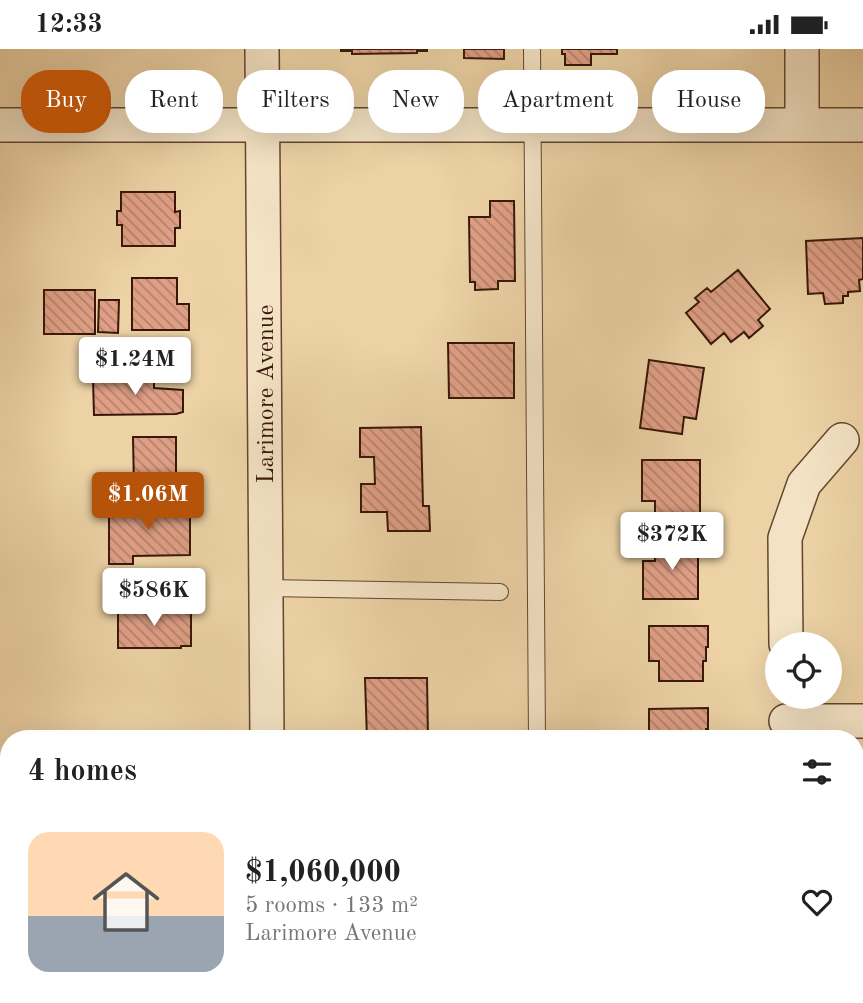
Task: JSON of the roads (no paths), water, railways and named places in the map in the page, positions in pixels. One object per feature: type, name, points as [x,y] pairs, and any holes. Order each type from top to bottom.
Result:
[{"type":"street","name":"Larimore Avenue","points":[[262,49],[262,70]]},
{"type":"street","points":[[802,49],[802,125]]},
{"type":"street","points":[[0,125],[237,125]]},
{"type":"street","points":[[354,125],[478,125]]},
{"type":"street","points":[[638,125],[863,125]]},
{"type":"street","name":"Larimore Avenue","points":[[263,133],[267,730]]},
{"type":"street","points":[[786,632],[785,538],[804,484],[842,440]]},
{"type":"street","points":[[786,719],[863,721]]},
{"type":"lane","points":[[533,49],[533,70]]},
{"type":"lane","points":[[533,133],[537,730]]},
{"type":"lane","points":[[266,588],[500,592]]}]
